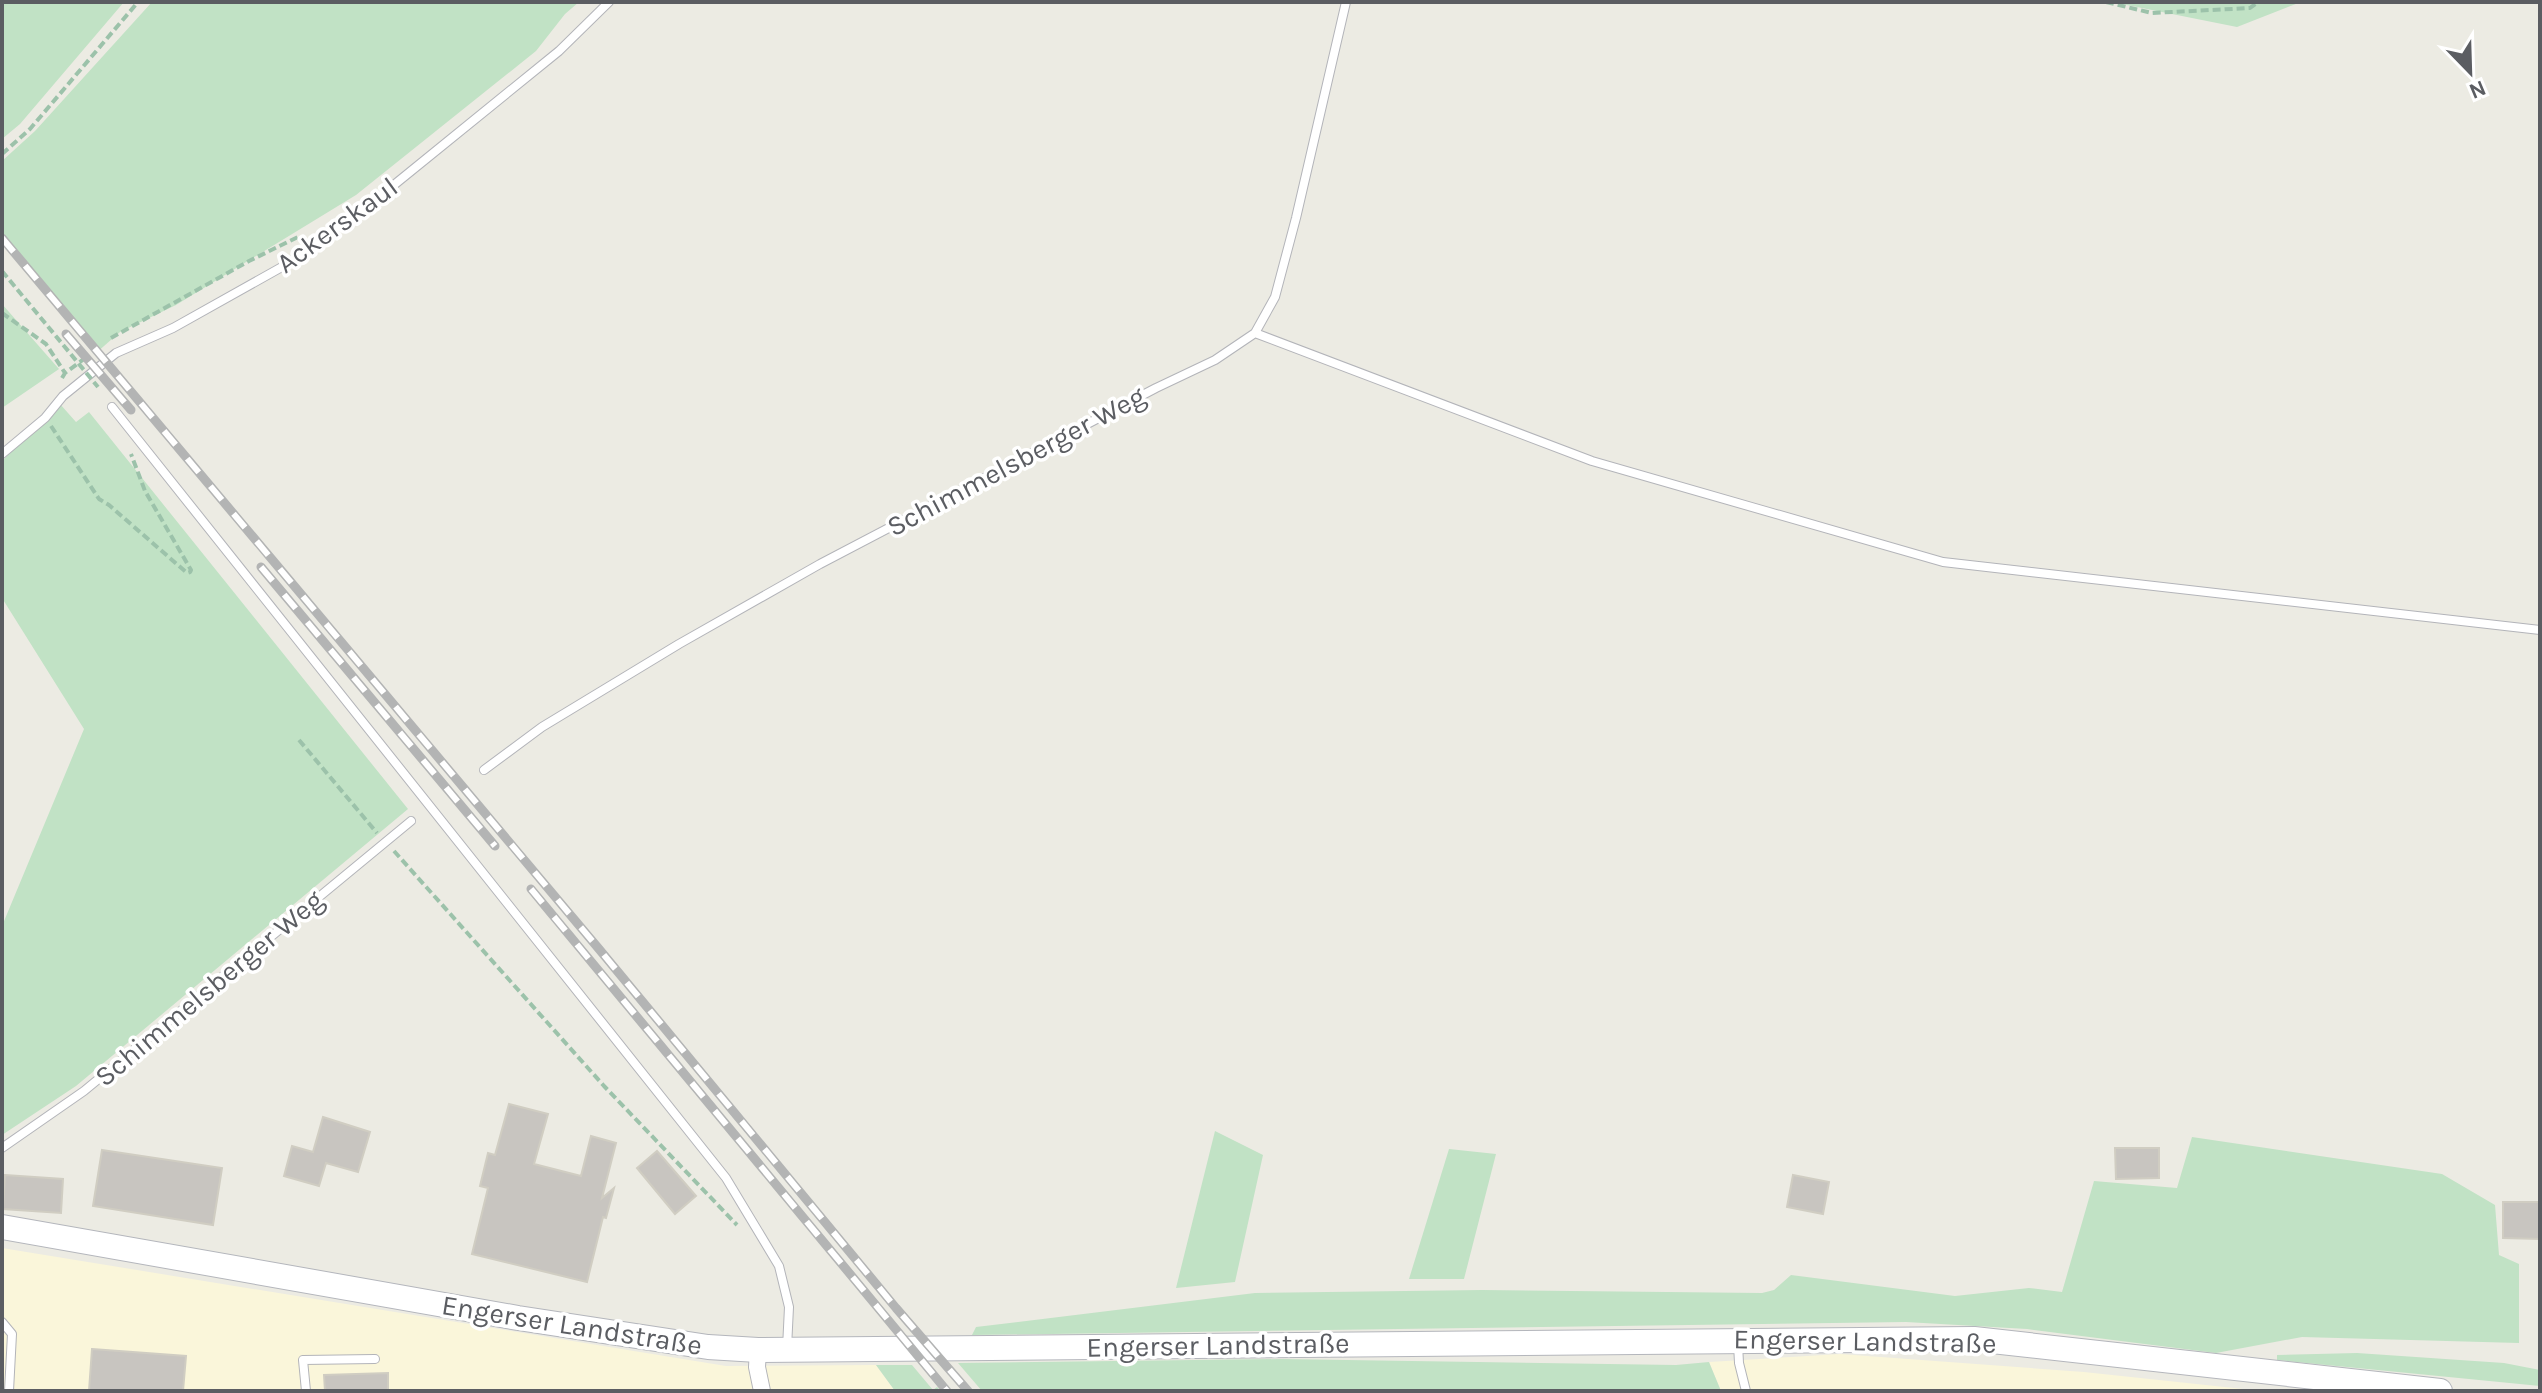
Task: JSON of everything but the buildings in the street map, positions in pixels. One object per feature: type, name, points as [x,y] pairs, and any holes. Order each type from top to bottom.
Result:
[{"type":"main road","name":"Engerser Landstraße","points":[[2,1227],[532,1320],[708,1347],[758,1350],[1974,1339],[2440,1391]]},
{"type":"street","points":[[758,1350],[757,1367],[762,1391]]},
{"type":"lane","name":"Ackerskaul","points":[[2,454],[45,418],[63,396],[116,353],[173,328],[289,263],[384,193],[559,51],[609,2]]},
{"type":"lane","name":"Schimmelsberger Weg","points":[[484,770],[542,727],[692,636],[848,549],[1215,360],[1255,333],[1275,297],[1346,2]]},
{"type":"lane","points":[[1255,333],[1592,461],[1943,562],[2540,630]]},
{"type":"lane","points":[[112,407],[726,1178],[779,1266],[789,1307],[787,1349]]},
{"type":"lane","name":"Schimmelsberger Weg","points":[[2,1148],[84,1091],[411,821]]},
{"type":"lane","points":[[2,1322],[12,1334],[9,1391]]},
{"type":"lane","points":[[1738,1339],[1739,1363],[1746,1391]]},
{"type":"lane","points":[[306,1391],[303,1360],[375,1359]]},
{"type":"path","points":[[2,154],[30,129],[138,2]]},
{"type":"path","points":[[2106,2],[2152,13],[2250,8],[2258,2]]},
{"type":"path","points":[[109,340],[249,261],[303,235]]},
{"type":"path","points":[[2,271],[98,387]]},
{"type":"path","points":[[2,313],[46,344],[65,373]]},
{"type":"path","points":[[58,385],[65,373],[98,348]]},
{"type":"path","points":[[45,418],[99,499],[189,573],[191,570],[145,491],[128,446]]},
{"type":"path","points":[[299,740],[385,841],[623,1106],[747,1234]]},
{"type":"shaded area","points":[[2,1248],[726,1366],[876,1365],[895,1391],[2,1391]]},
{"type":"shaded area","points":[[1840,1354],[2084,1372],[2262,1391],[1721,1391],[1709,1362]]},
{"type":"green space","points":[[2,2],[124,2],[20,124],[2,139]]},
{"type":"green space","points":[[152,2],[579,2],[565,14],[536,51],[356,195],[176,305],[120,332],[96,353],[2,242],[2,161],[35,131]]},
{"type":"green space","points":[[2112,2],[2301,2],[2237,27]]},
{"type":"green space","points":[[2,304],[59,369],[2,408]]},
{"type":"green space","points":[[60,404],[76,422],[89,412],[408,809],[76,1086],[2,1135],[2,926],[84,729],[2,598],[2,461]]},
{"type":"green space","points":[[1215,1131],[1263,1155],[1235,1282],[1176,1288]]},
{"type":"green space","points":[[2192,1137],[2442,1174],[2495,1205],[2499,1255],[2519,1264],[2519,1343],[2302,1337],[2216,1353],[2027,1329],[1906,1322],[972,1335],[976,1327],[1255,1293],[1482,1290],[1762,1293],[1774,1290],[1791,1275],[1955,1296],[2029,1288],[2062,1292],[2094,1181],[2177,1188]]},
{"type":"green space","points":[[1449,1149],[1496,1154],[1464,1279],[1409,1279]]},
{"type":"green space","points":[[2357,1353],[2504,1363],[2540,1370],[2540,1386],[2277,1360],[2277,1355]]},
{"type":"green space","points":[[1281,1359],[1676,1365],[1709,1362],[1721,1391],[982,1391],[958,1363]]},
{"type":"green space","points":[[876,1365],[912,1365],[933,1390],[937,1387],[941,1391],[895,1391]]},
{"type":"railway","points":[[2,238],[968,1391]]},
{"type":"railway","points":[[66,334],[131,410]]},
{"type":"railway","points":[[261,567],[495,846]]},
{"type":"railway","points":[[531,889],[947,1391]]}]
